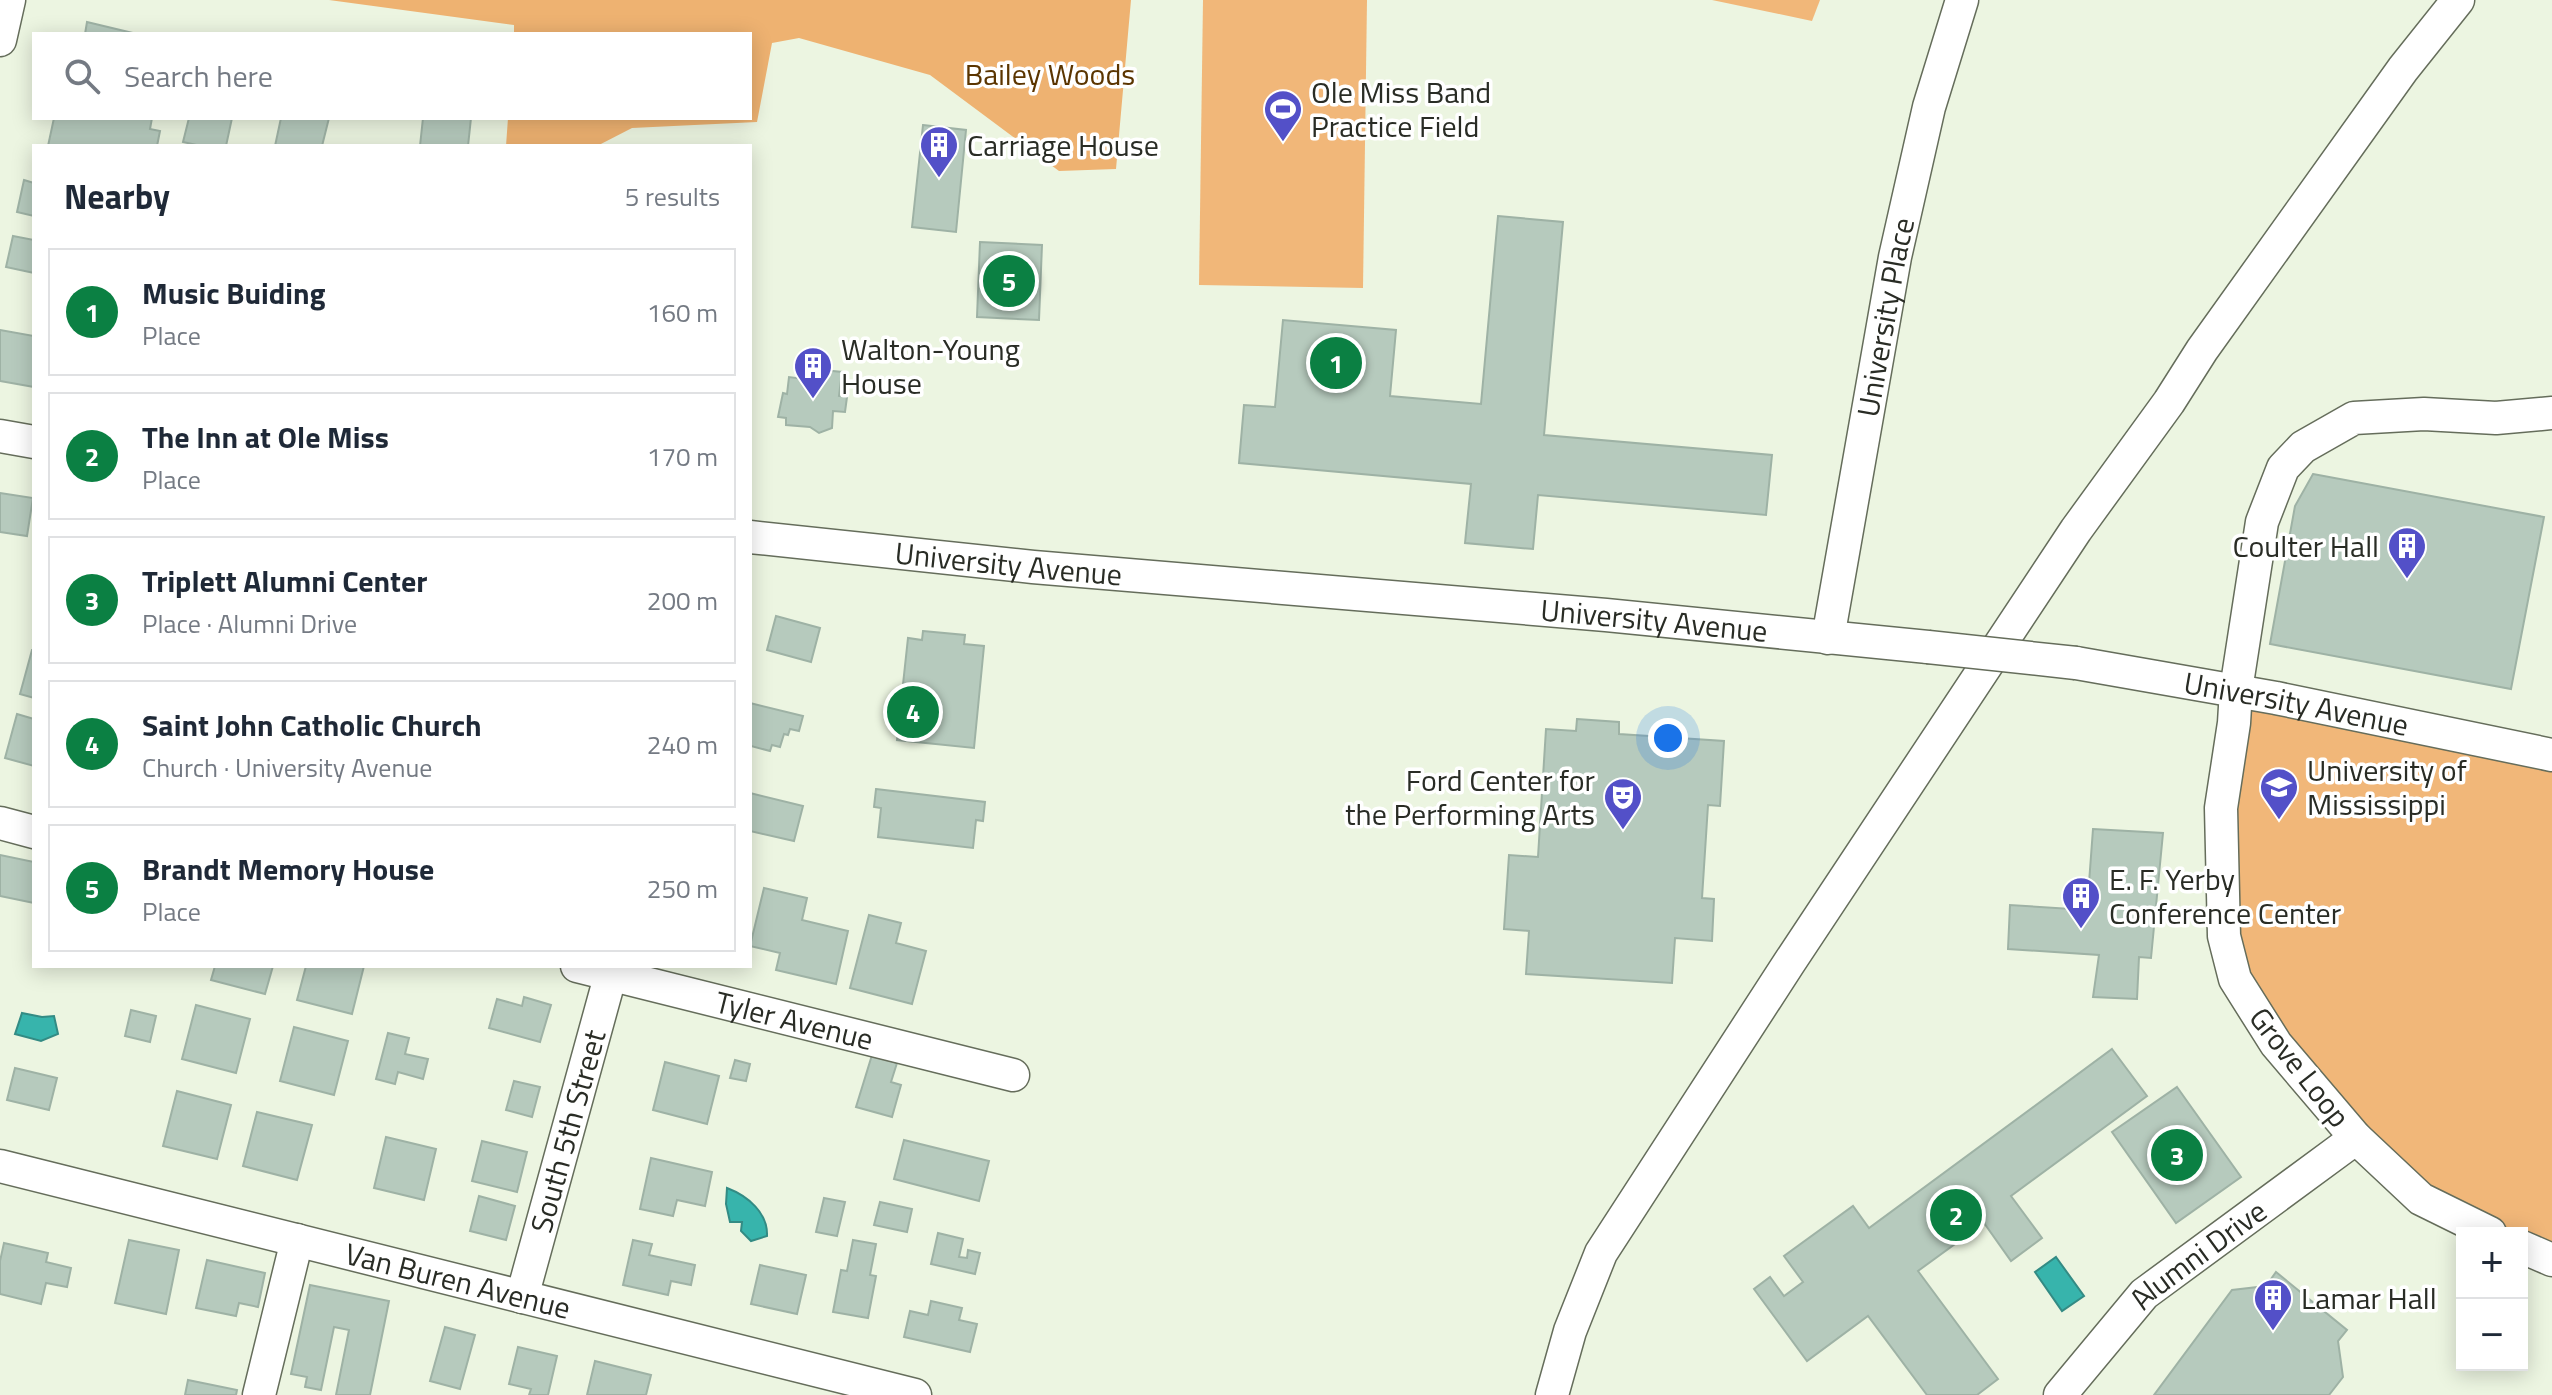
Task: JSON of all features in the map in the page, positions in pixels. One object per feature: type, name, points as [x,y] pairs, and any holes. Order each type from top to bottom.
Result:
[{"type":"street","points":[[0,40],[9,0]]},
{"type":"street","name":"University Place","points":[[1828,638],[1895,257],[1929,107],[1962,0]]},
{"type":"street","points":[[1552,1395],[1570,1331],[1601,1253],[1789,963],[2076,530],[2394,81],[2458,0]]},
{"type":"street","name":"Grove Loop","points":[[2478,1227],[2421,1199],[2356,1138],[2276,1044],[2235,979],[2224,936],[2221,808],[2262,522],[2283,468],[2303,447],[2354,418],[2424,414],[2496,418],[2552,413]]},
{"type":"street","points":[[0,436],[32,442]]},
{"type":"street","name":"University Avenue","points":[[752,537],[1044,568],[1606,615],[2076,663],[2236,690],[2552,755]]},
{"type":"street","points":[[0,823],[32,831]]},
{"type":"street","name":"Tyler Avenue","points":[[612,970],[1013,1075]]},
{"type":"street","name":"South 5th Street","points":[[522,1297],[612,970]]},
{"type":"street","name":"Alumni Drive","points":[[2060,1395],[2144,1294],[2356,1138]]},
{"type":"street","name":"Van Buren Avenue","points":[[0,1166],[915,1395]]},
{"type":"street","points":[[259,1395],[297,1240]]},
{"type":"street","points":[[2528,1250],[2552,1260]]},
{"type":"shaded area","name":"Ole Miss Band Practice Field","points":[[1203,0],[1367,0],[1363,288],[1199,285]]},
{"type":"shaded area","points":[[1712,0],[1820,0],[1812,21]]},
{"type":"shaded area","points":[[2236,690],[2552,755],[2552,1260],[2528,1238],[2528,1227],[2482,1227],[2356,1138],[2224,936]]},
{"type":"green space","name":"Bailey Woods","points":[[329,0],[1131,0],[1116,169],[1059,171],[930,75],[799,38],[772,43],[757,122],[632,128],[601,144],[506,144],[508,120],[752,120],[752,32],[514,32],[514,25]]},
{"type":"water","points":[[22,1013],[54,1016],[58,1034],[41,1041],[15,1034]]},
{"type":"water","points":[[727,1188],[755,1206],[764,1220],[767,1236],[751,1241],[741,1231],[742,1222],[730,1222],[726,1204]]},
{"type":"water","points":[[2056,1257],[2084,1296],[2062,1311],[2035,1272]]},
{"type":"building","points":[[87,22],[129,32],[85,32]]},
{"type":"building","points":[[54,120],[152,120],[150,129],[160,131],[157,144],[48,144]]},
{"type":"building","points":[[188,120],[232,120],[226,144],[183,142]]},
{"type":"building","points":[[281,120],[328,120],[322,144],[275,144]]},
{"type":"building","points":[[423,120],[471,120],[468,144],[420,144]]},
{"type":"building","name":"Carriage House","points":[[923,125],[966,130],[956,232],[912,227]]},
{"type":"building","points":[[24,180],[32,182],[32,216],[17,212]]},
{"type":"building","points":[[1498,216],[1563,222],[1544,435],[1772,455],[1766,515],[1538,495],[1533,549],[1465,543],[1471,484],[1239,463],[1244,405],[1275,407],[1283,320],[1396,330],[1390,396],[1481,404]]},
{"type":"building","points":[[13,236],[32,240],[32,273],[6,267]]},
{"type":"building","points":[[980,242],[1042,245],[1039,320],[977,317]]},
{"type":"building","points":[[0,330],[32,336],[32,387],[0,381]]},
{"type":"building","name":"Walton-Young House","points":[[813,369],[842,372],[839,396],[847,397],[845,412],[833,411],[832,428],[819,433],[810,427],[786,425],[786,418],[778,417],[783,393],[787,394],[789,377],[812,380]]},
{"type":"building","name":"Coulter Hall","points":[[2313,474],[2544,517],[2511,689],[2270,644],[2295,506]]},
{"type":"building","points":[[0,493],[32,498],[27,536],[0,532]]},
{"type":"building","points":[[776,616],[820,628],[811,662],[767,650]]},
{"type":"building","points":[[923,631],[965,635],[964,644],[984,646],[974,748],[897,740],[908,638],[922,640]]},
{"type":"building","points":[[32,650],[32,697],[20,694]]},
{"type":"building","points":[[752,703],[803,716],[799,731],[790,729],[788,735],[784,734],[780,747],[772,745],[770,751],[752,746]]},
{"type":"building","points":[[17,714],[32,718],[32,765],[5,758]]},
{"type":"building","name":"Ford Center for the Performing Arts","points":[[1577,719],[1619,722],[1619,734],[1724,741],[1720,806],[1708,805],[1702,898],[1714,899],[1712,941],[1675,938],[1672,983],[1526,974],[1529,931],[1504,929],[1509,855],[1538,857],[1546,729],[1576,731]]},
{"type":"building","points":[[876,789],[985,802],[983,821],[976,820],[973,848],[878,837],[881,808],[874,807]]},
{"type":"building","points":[[752,793],[803,806],[794,841],[752,831]]},
{"type":"building","name":"E. F. Yerby Conference Center","points":[[2093,829],[2163,833],[2151,958],[2139,957],[2137,999],[2093,997],[2099,955],[2008,949],[2010,905],[2087,910]]},
{"type":"building","points":[[0,855],[32,862],[32,903],[0,896]]},
{"type":"building","points":[[764,888],[807,898],[802,920],[848,931],[836,984],[776,970],[780,953],[752,946]]},
{"type":"building","points":[[869,915],[901,923],[896,943],[926,951],[912,1004],[850,988]]},
{"type":"building","points":[[214,968],[272,968],[265,994],[211,980]]},
{"type":"building","points":[[305,968],[364,968],[352,1014],[297,1000]]},
{"type":"building","points":[[524,997],[551,1005],[540,1042],[489,1028],[497,999],[522,1006]]},
{"type":"building","points":[[196,1005],[250,1019],[236,1073],[182,1059]]},
{"type":"building","points":[[131,1010],[156,1016],[150,1042],[125,1036]]},
{"type":"building","points":[[294,1027],[348,1041],[334,1095],[280,1081]]},
{"type":"building","points":[[388,1033],[409,1038],[405,1054],[428,1059],[423,1079],[398,1072],[395,1084],[376,1079]]},
{"type":"building","points":[[2112,1049],[2147,1096],[2011,1196],[2042,1238],[2011,1261],[1984,1223],[1918,1271],[1998,1379],[1977,1395],[1927,1395],[1868,1316],[1807,1361],[1754,1289],[1770,1277],[1784,1296],[1803,1282],[1784,1256],[1853,1206],[1869,1228]]},
{"type":"building","points":[[872,1055],[897,1063],[891,1082],[901,1085],[892,1117],[856,1107]]},
{"type":"building","points":[[735,1060],[750,1064],[746,1081],[730,1078]]},
{"type":"building","points":[[665,1062],[719,1076],[707,1124],[653,1110]]},
{"type":"building","points":[[15,1068],[57,1078],[49,1110],[7,1100]]},
{"type":"building","points":[[514,1081],[540,1087],[532,1117],[506,1110]]},
{"type":"building","points":[[2177,1087],[2241,1177],[2176,1223],[2112,1132]]},
{"type":"building","points":[[177,1091],[231,1105],[217,1159],[163,1146]]},
{"type":"building","points":[[257,1112],[312,1125],[297,1180],[243,1166]]},
{"type":"building","points":[[386,1137],[436,1149],[424,1200],[374,1188]]},
{"type":"building","points":[[904,1140],[989,1161],[979,1201],[894,1179]]},
{"type":"building","points":[[482,1141],[527,1152],[517,1192],[472,1181]]},
{"type":"building","points":[[651,1158],[712,1172],[705,1206],[677,1200],[673,1216],[640,1209]]},
{"type":"building","points":[[479,1196],[515,1206],[506,1240],[470,1231]]},
{"type":"building","points":[[824,1198],[845,1202],[837,1236],[816,1232]]},
{"type":"building","points":[[880,1202],[912,1209],[907,1232],[874,1225]]},
{"type":"building","points":[[938,1233],[963,1239],[959,1257],[967,1258],[968,1250],[980,1253],[975,1274],[931,1264]]},
{"type":"building","points":[[129,1240],[179,1250],[166,1314],[115,1303]]},
{"type":"building","points":[[633,1240],[652,1244],[649,1255],[695,1265],[691,1285],[671,1281],[668,1295],[623,1285]]},
{"type":"building","points":[[853,1240],[876,1244],[870,1275],[876,1276],[868,1318],[833,1312],[841,1270],[847,1271]]},
{"type":"building","points":[[4,1243],[48,1253],[46,1262],[71,1268],[67,1287],[46,1283],[41,1304],[0,1294],[0,1261]]},
{"type":"building","points":[[207,1260],[265,1273],[258,1307],[239,1303],[236,1316],[196,1308]]},
{"type":"building","points":[[760,1265],[806,1275],[797,1314],[751,1304]]},
{"type":"building","name":"Lamar Hall","points":[[2276,1272],[2347,1330],[2338,1341],[2343,1377],[2329,1395],[2154,1395],[2232,1290],[2266,1286]]},
{"type":"building","points":[[310,1285],[389,1301],[370,1395],[336,1395],[349,1330],[334,1327],[321,1390],[305,1387],[307,1377],[291,1374]]},
{"type":"building","points":[[931,1301],[962,1308],[959,1320],[977,1324],[970,1352],[904,1337],[910,1311],[928,1315]]},
{"type":"building","points":[[445,1327],[475,1335],[460,1389],[430,1381]]},
{"type":"building","points":[[518,1347],[557,1356],[548,1395],[529,1395],[531,1389],[509,1384]]},
{"type":"building","points":[[595,1361],[651,1375],[646,1395],[587,1395]]},
{"type":"building","points":[[188,1380],[237,1390],[236,1395],[185,1395]]},
{"type":"place","name":"Ole Miss Band Practice Field","points":[[1283,143]]},
{"type":"place","name":"Carriage House","points":[[939,179]]},
{"type":"place","name":"Brandt Memory House","points":[[1009,281]]},
{"type":"place","name":"Music Buiding","points":[[1336,363]]},
{"type":"place","name":"Walton-Young House","points":[[813,400]]},
{"type":"place","name":"Coulter Hall","points":[[2407,580]]},
{"type":"place","name":"Saint John Catholic Church","points":[[913,712]]},
{"type":"place","name":"University of Mississippi","points":[[2279,821]]},
{"type":"place","name":"Ford Center for the Performing Arts","points":[[1623,831]]},
{"type":"place","name":"E. F. Yerby Conference Center","points":[[2081,930]]},
{"type":"place","name":"Triplett Alumni Center","points":[[2177,1155]]},
{"type":"place","name":"The Inn at Ole Miss","points":[[1956,1215]]},
{"type":"place","name":"Lamar Hall","points":[[2273,1332]]}]
